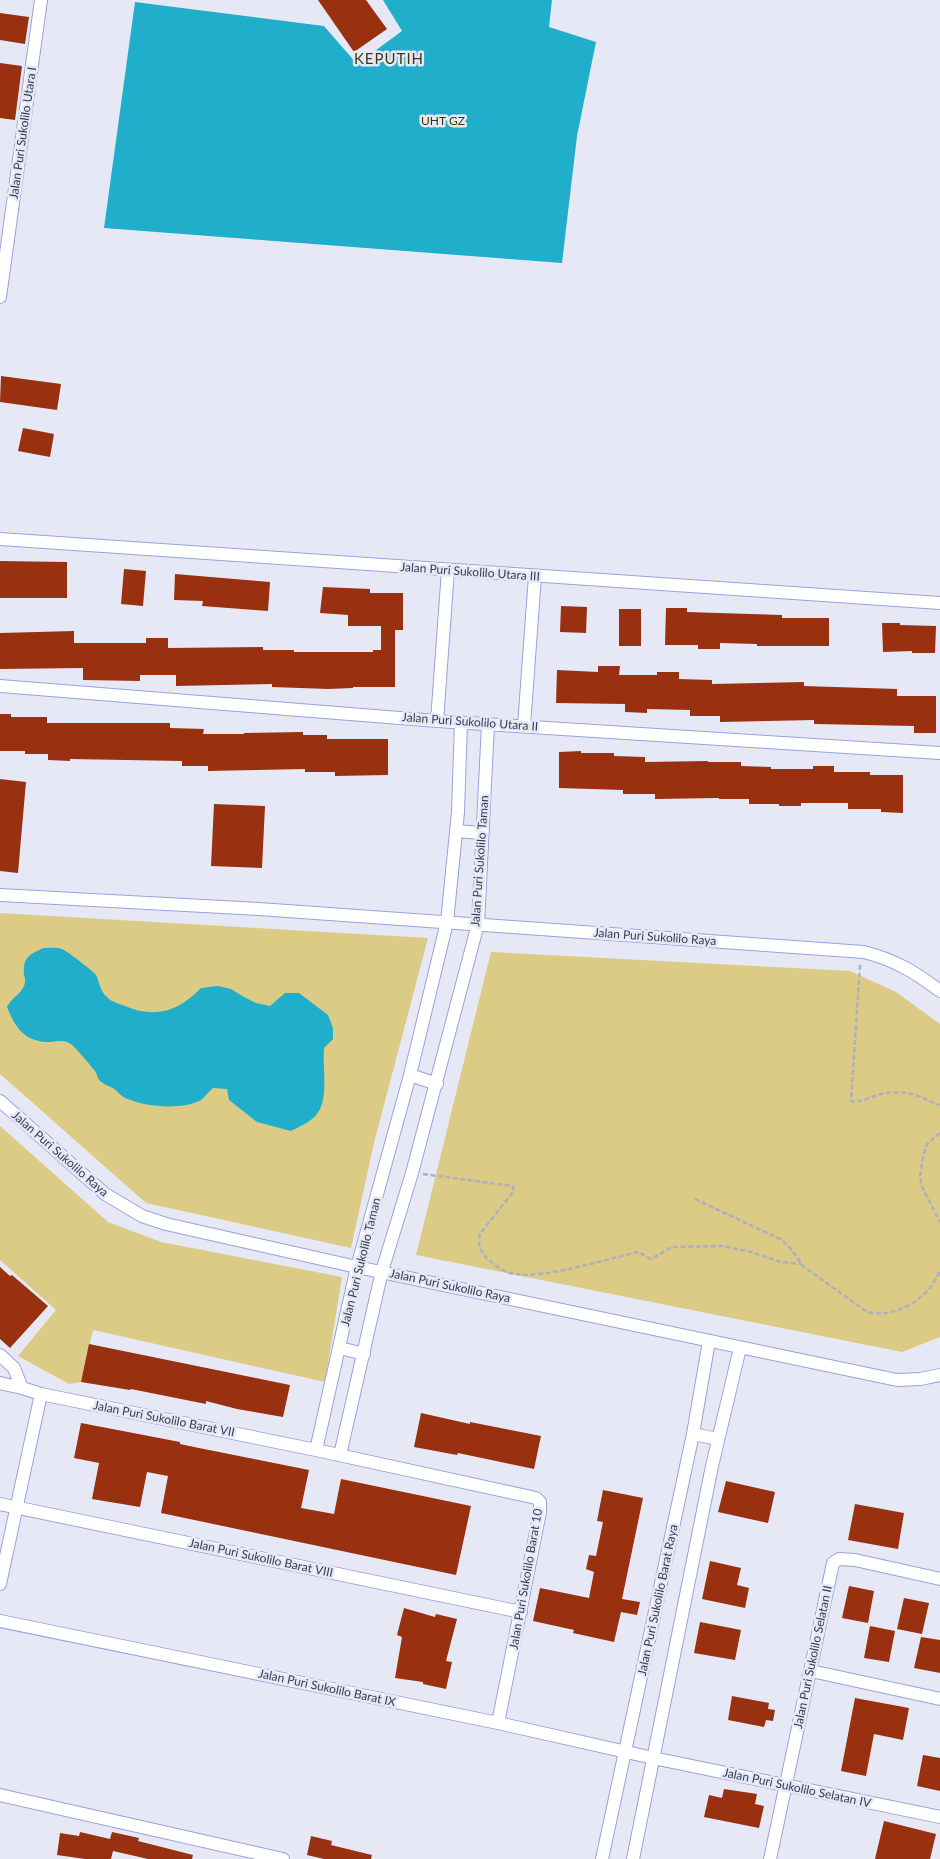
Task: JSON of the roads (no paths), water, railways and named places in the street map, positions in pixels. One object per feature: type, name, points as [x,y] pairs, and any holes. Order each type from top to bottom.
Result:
[{"type":"street","name":"Jalan Puri Sukolilo Utara I","points":[[0,296],[41,0]]},
{"type":"street","name":"Jalan Puri Sukolilo Utara III","points":[[0,539],[940,603]]},
{"type":"street","points":[[437,720],[448,570]]},
{"type":"street","points":[[524,726],[535,576]]},
{"type":"street","name":"Jalan Puri Sukolilo Utara II","points":[[0,686],[488,724],[940,753]]},
{"type":"street","name":"Jalan Puri Sukolilo Taman","points":[[328,1453],[340,1348],[357,1267],[410,1075],[447,922],[458,812],[461,722]]},
{"type":"street","name":"Jalan Puri Sukolilo Taman","points":[[328,1453],[364,1354],[382,1271],[437,1084],[453,1014],[478,924],[488,724]]},
{"type":"street","points":[[456,831],[482,833]]},
{"type":"street","name":"Jalan Puri Sukolilo Raya","points":[[0,895],[259,909],[864,952],[893,960],[917,973],[940,992]]},
{"type":"street","points":[[410,1075],[437,1084]]},
{"type":"street","name":"Jalan Puri Sukolilo Raya","points":[[0,1101],[105,1194],[142,1216],[166,1224],[357,1267],[897,1380],[920,1379],[940,1375]]},
{"type":"street","name":"Jalan Puri Sukolilo Barat Raya","points":[[602,1859],[693,1434],[709,1341]]},
{"type":"street","points":[[340,1348],[364,1354]]},
{"type":"street","points":[[633,1859],[718,1439],[740,1348]]},
{"type":"street","points":[[0,1355],[14,1368],[22,1388]]},
{"type":"street","name":"Jalan Puri Sukolilo Barat VII","points":[[0,1383],[41,1394],[328,1453]]},
{"type":"street","points":[[0,1584],[41,1394]]},
{"type":"street","points":[[693,1434],[718,1439]]},
{"type":"street","name":"Jalan Puri Sukolilo Barat 10","points":[[328,1453],[533,1497],[539,1500],[540,1512],[522,1612],[498,1723]]},
{"type":"street","name":"Jalan Puri Sukolilo Barat VIII","points":[[0,1504],[522,1612]]},
{"type":"street","name":"Jalan Puri Sukolilo Selatan II","points":[[770,1859],[834,1561],[842,1558],[854,1560],[940,1579]]},
{"type":"street","name":"Jalan Puri Sukolilo Barat IX","points":[[0,1621],[498,1723],[653,1758]]},
{"type":"street","points":[[811,1671],[940,1699]]},
{"type":"street","name":"Jalan Puri Sukolilo Selatan IV","points":[[653,1758],[940,1817]]},
{"type":"street","points":[[0,1795],[277,1858]]},
{"type":"water","name":"UHT GZ","points":[[383,0],[552,0],[549,27],[596,42],[577,136],[562,263],[104,228],[135,2],[324,26],[357,64],[402,31]]},
{"type":"water","points":[[43,948],[62,949],[96,975],[105,996],[116,1003],[146,1012],[156,1012],[175,1007],[193,996],[201,988],[218,986],[231,989],[256,1003],[270,1006],[285,993],[299,993],[328,1015],[333,1028],[333,1039],[324,1048],[324,1096],[318,1113],[310,1121],[291,1131],[257,1122],[229,1100],[227,1089],[213,1088],[203,1099],[182,1106],[143,1104],[124,1097],[100,1081],[95,1071],[71,1044],[64,1041],[47,1042],[32,1039],[21,1032],[13,1021],[7,1007],[25,984],[24,968],[26,960]]},
{"type":"district","name":"KEPUTIH","points":[[389,59]]}]
